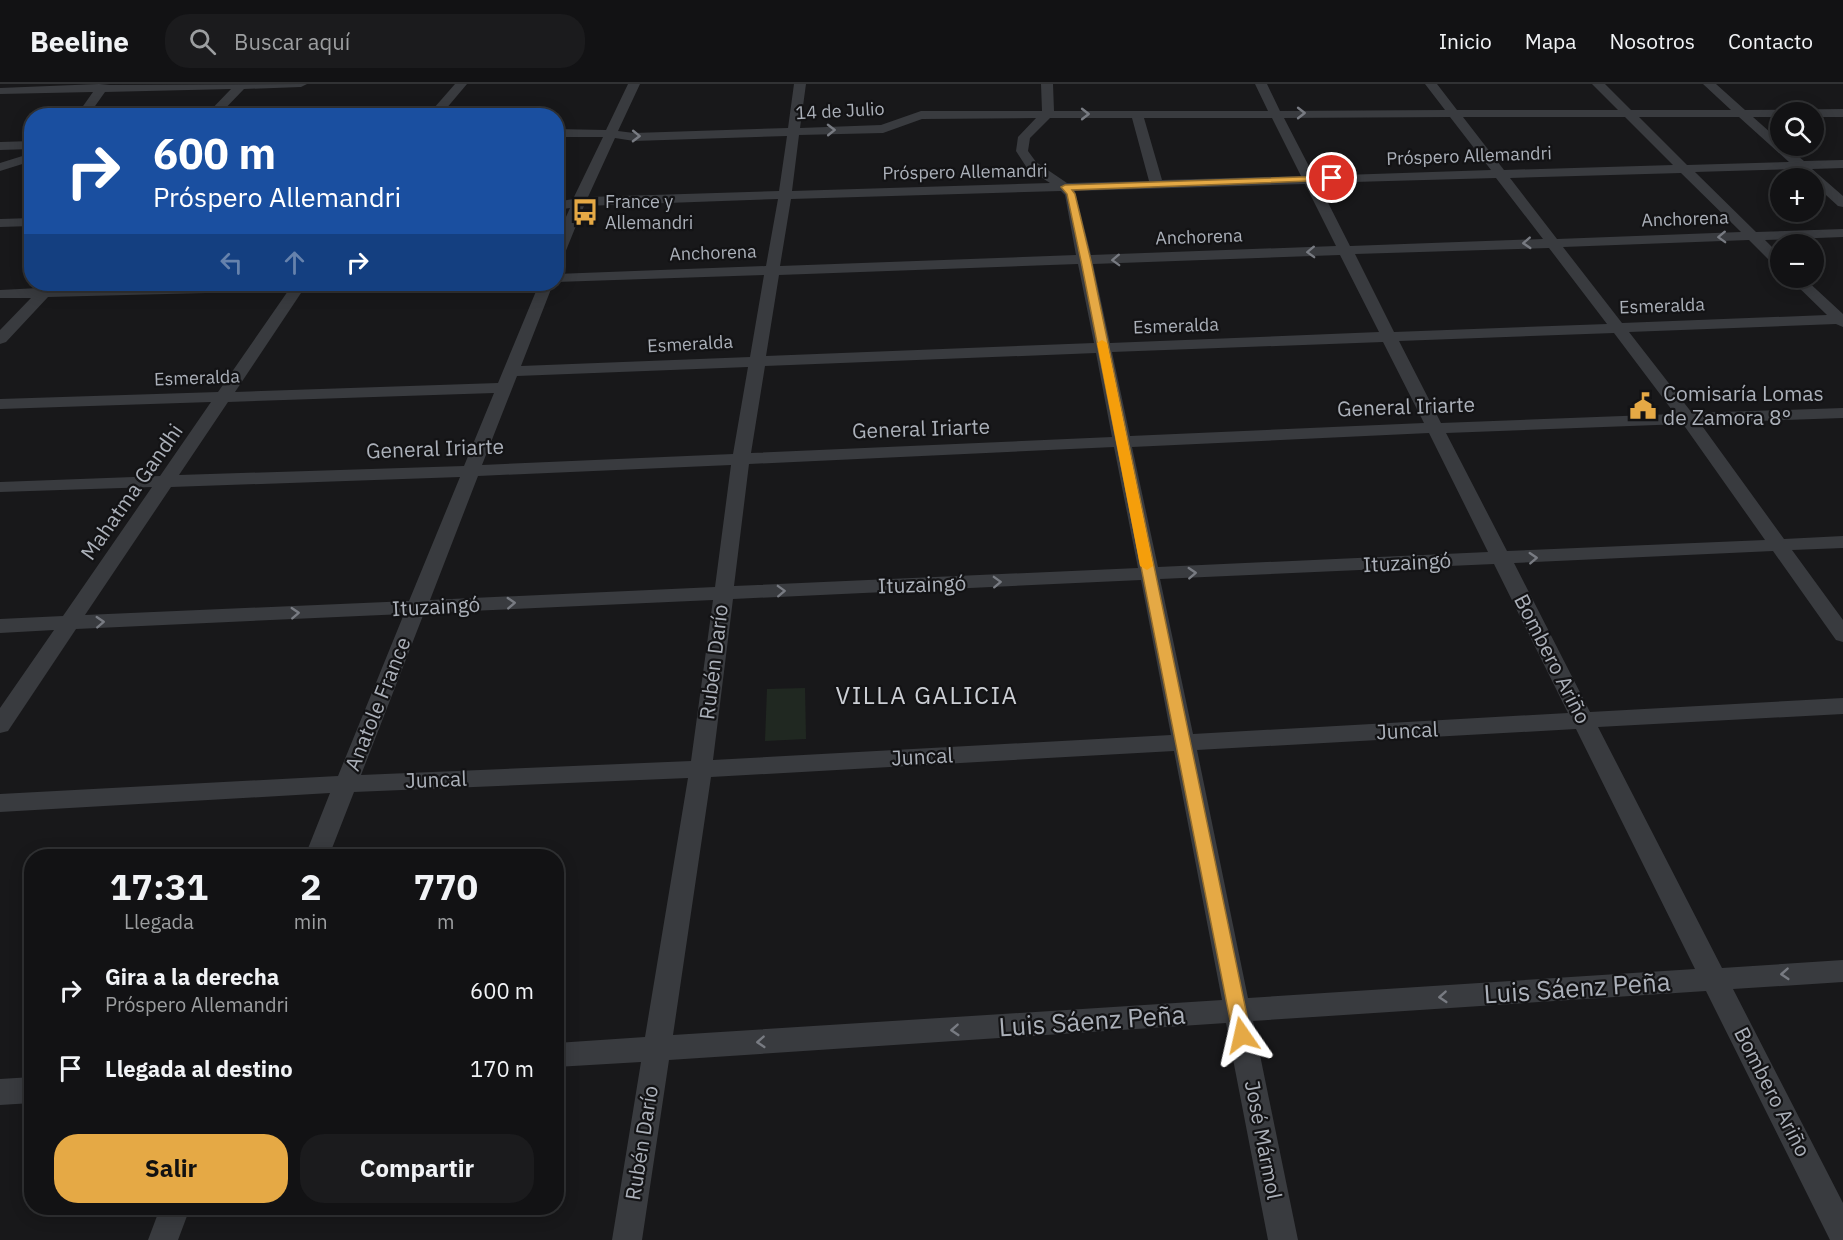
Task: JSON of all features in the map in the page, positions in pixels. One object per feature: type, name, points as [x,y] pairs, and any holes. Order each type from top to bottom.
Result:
[{"type":"street","points":[[0,91],[104,86],[301,84]]},
{"type":"street","points":[[440,108],[461,84]]},
{"type":"street","points":[[564,238],[634,84]]},
{"type":"street","name":"Rubén Darío","points":[[627,1240],[701,769],[741,459],[785,195],[800,84]]},
{"type":"street","points":[[1047,84],[1048,114],[1024,137],[1022,151],[1035,169],[1065,187]]},
{"type":"street","name":"Bombero Ariño","points":[[1262,84],[1843,1234]]},
{"type":"street","points":[[1431,84],[1497,173],[1553,242],[1688,419],[1843,636]]},
{"type":"street","points":[[1598,84],[1770,253]]},
{"type":"street","points":[[1709,84],[1843,203]]},
{"type":"street","points":[[219,108],[241,85]]},
{"type":"street","points":[[88,108],[104,86]]},
{"type":"street","name":"14 de Julio","points":[[564,133],[634,136],[883,129],[921,115],[1843,113]]},
{"type":"street","points":[[1137,114],[1157,184]]},
{"type":"street","points":[[0,146],[24,145]]},
{"type":"street","points":[[0,167],[24,160]]},
{"type":"street","name":"Próspero Allemandri","points":[[564,205],[785,195],[1843,164]]},
{"type":"street","name":"José Mármol","points":[[1065,187],[1071,194],[1086,261],[1283,1240]]},
{"type":"street","points":[[0,223],[24,222]]},
{"type":"street","name":"Anchorena","points":[[564,278],[1843,233]]},
{"type":"street","points":[[1807,288],[1842,320]]},
{"type":"street","points":[[0,294],[24,291]]},
{"type":"street","points":[[0,339],[45,291]]},
{"type":"street","name":"Mahatma Gandhi","points":[[0,725],[296,291]]},
{"type":"street","name":"Anatole France","points":[[320,849],[543,291]]},
{"type":"street","name":"Esmeralda","points":[[0,404],[226,396],[507,379],[758,360],[1842,320]]},
{"type":"street","name":"General Iriarte","points":[[0,488],[470,471],[1434,428],[1843,413]]},
{"type":"street","name":"Ituzaingó","points":[[0,626],[1843,542]]},
{"type":"street","name":"Juncal","points":[[0,804],[346,784],[701,769],[1843,706]]},
{"type":"street","name":"Luis Sáenz Peña","points":[[564,1055],[1843,971]]},
{"type":"street","points":[[0,1092],[24,1090]]},
{"type":"street","points":[[162,1240],[173,1215]]},
{"type":"shaded area","points":[[805,688],[806,739],[765,741],[767,689]]},
{"type":"slow traffic","points":[[1102,343],[1147,566]]},
{"type":"place","name":"France y Allemandri","points":[[585,212]]},
{"type":"place","name":"Comisaría Lomas de Zamora 8°","points":[[1643,406]]},
{"type":"district","name":"VILLA GALICIA","points":[[927,696]]},
{"type":"route","points":[[1242,1035],[1086,261],[1071,194],[1065,187],[1332,178]]}]
